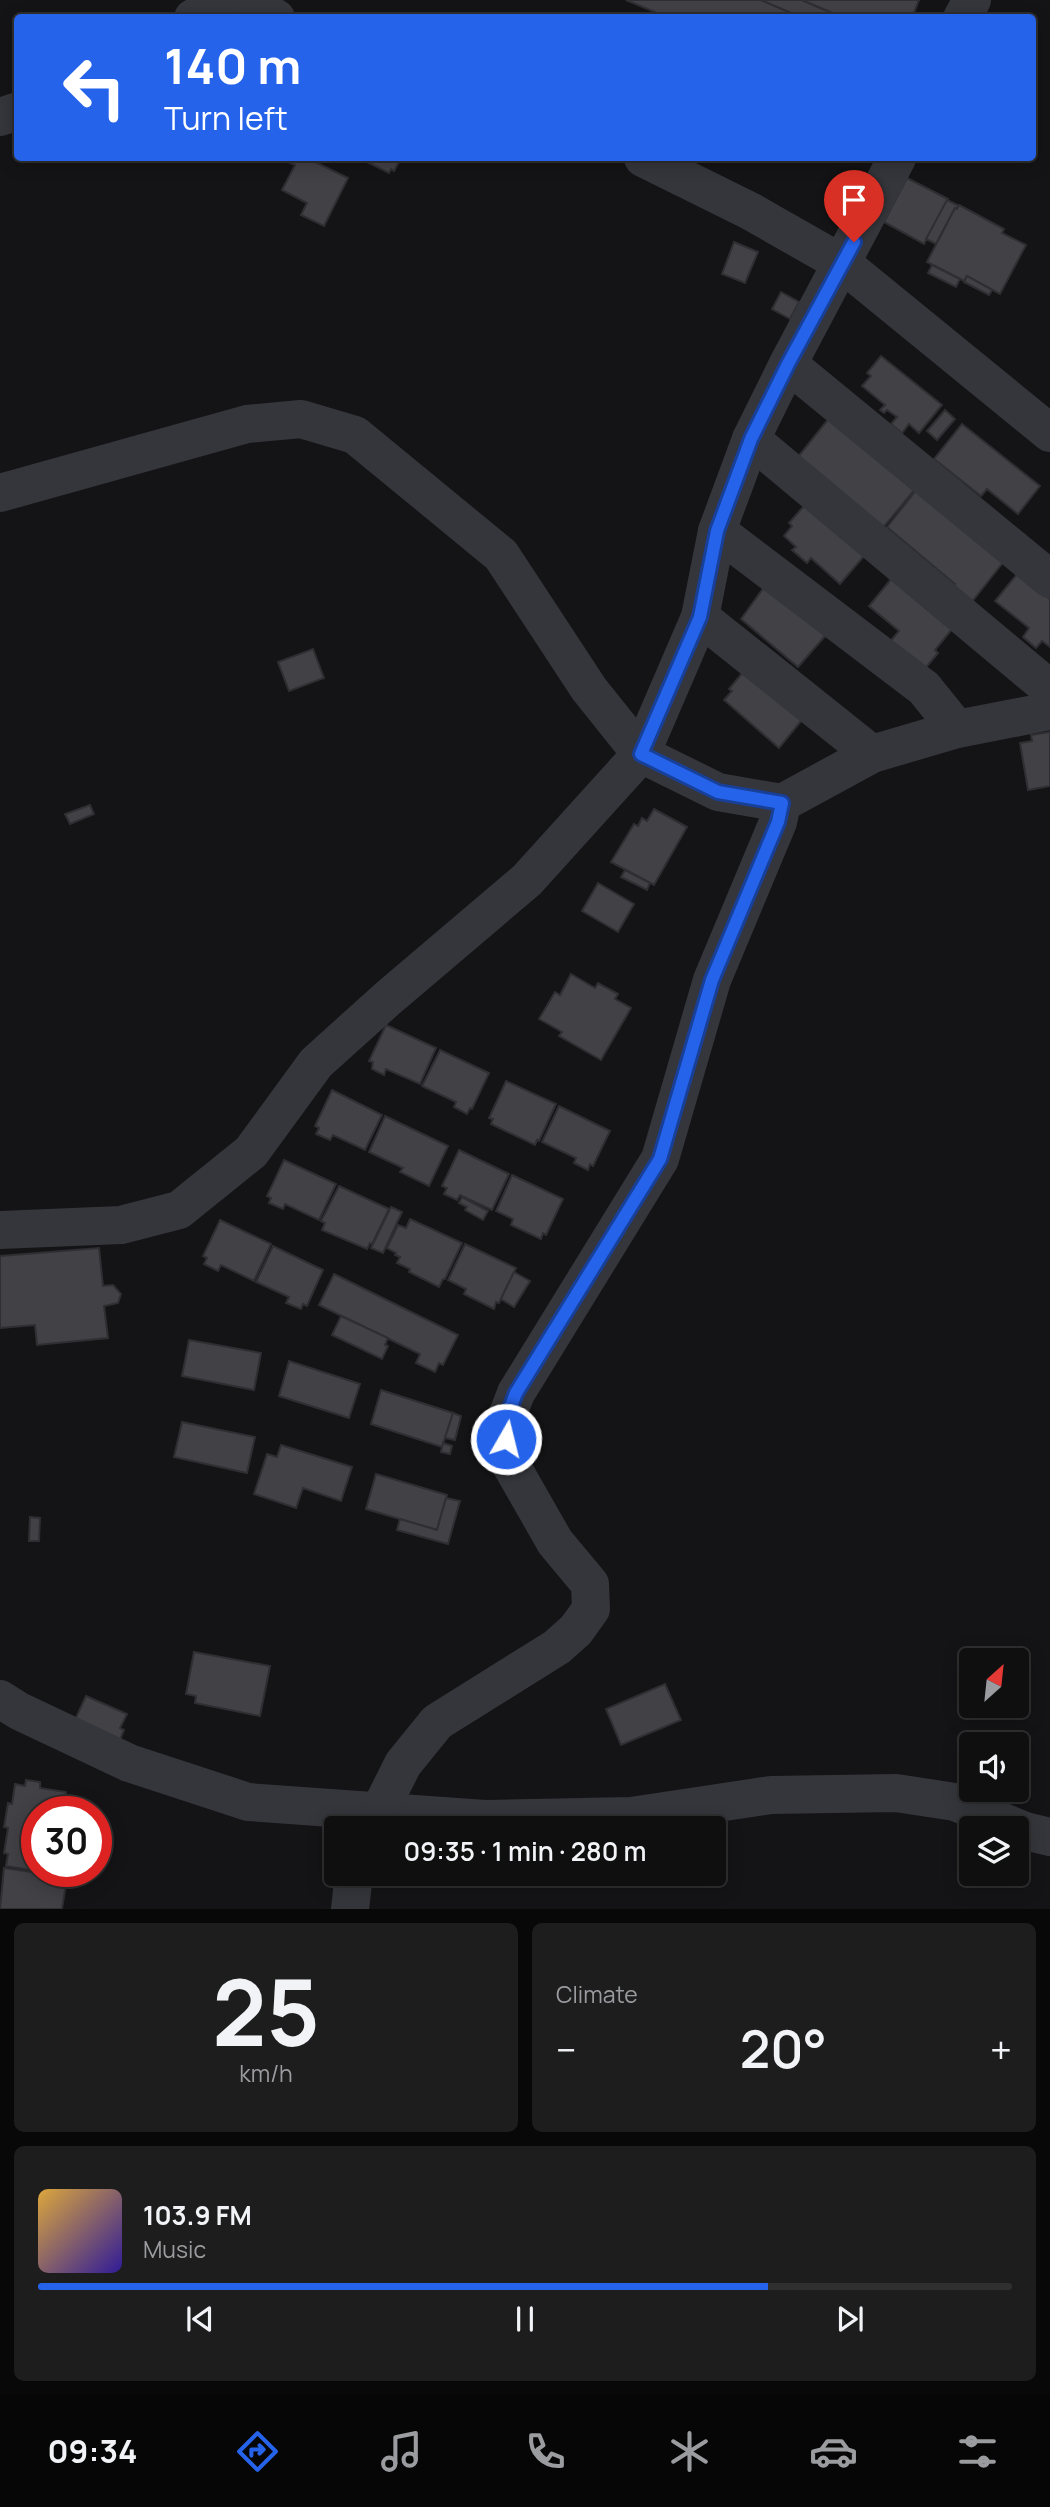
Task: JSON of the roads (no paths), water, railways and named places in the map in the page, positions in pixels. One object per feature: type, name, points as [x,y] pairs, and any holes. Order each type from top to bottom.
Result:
[{"type":"street","points":[[200,14],[224,0]]},
{"type":"street","points":[[239,0],[268,14]]},
{"type":"street","points":[[649,161],[750,211],[843,264],[1050,433]]},
{"type":"street","points":[[0,1230],[121,1225],[179,1210],[251,1152],[316,1063],[527,880],[641,754],[700,617],[717,531],[751,439],[895,161]]},
{"type":"street","points":[[788,364],[1050,579]]},
{"type":"street","points":[[0,493],[247,424],[301,419],[355,435],[501,555],[589,689],[641,754],[718,792],[782,803],[872,754],[957,729],[1050,711]]},
{"type":"street","points":[[751,439],[1050,689]]},
{"type":"street","points":[[717,531],[924,688],[957,729]]},
{"type":"street","points":[[700,617],[872,754]]},
{"type":"street","points":[[368,1816],[403,1764],[437,1723],[557,1647],[576,1630],[591,1609],[590,1584],[555,1542],[507,1458],[506,1419],[516,1393],[660,1159],[712,980],[778,822],[782,803]]},
{"type":"street","points":[[0,1699],[19,1711],[128,1763],[248,1802],[359,1816]]},
{"type":"street","points":[[0,1731],[121,1766],[128,1763]]},
{"type":"street","points":[[631,1816],[771,1795],[896,1793],[955,1802],[1025,1831],[1050,1837]]},
{"type":"street","points":[[350,1909],[353,1886]]}]
